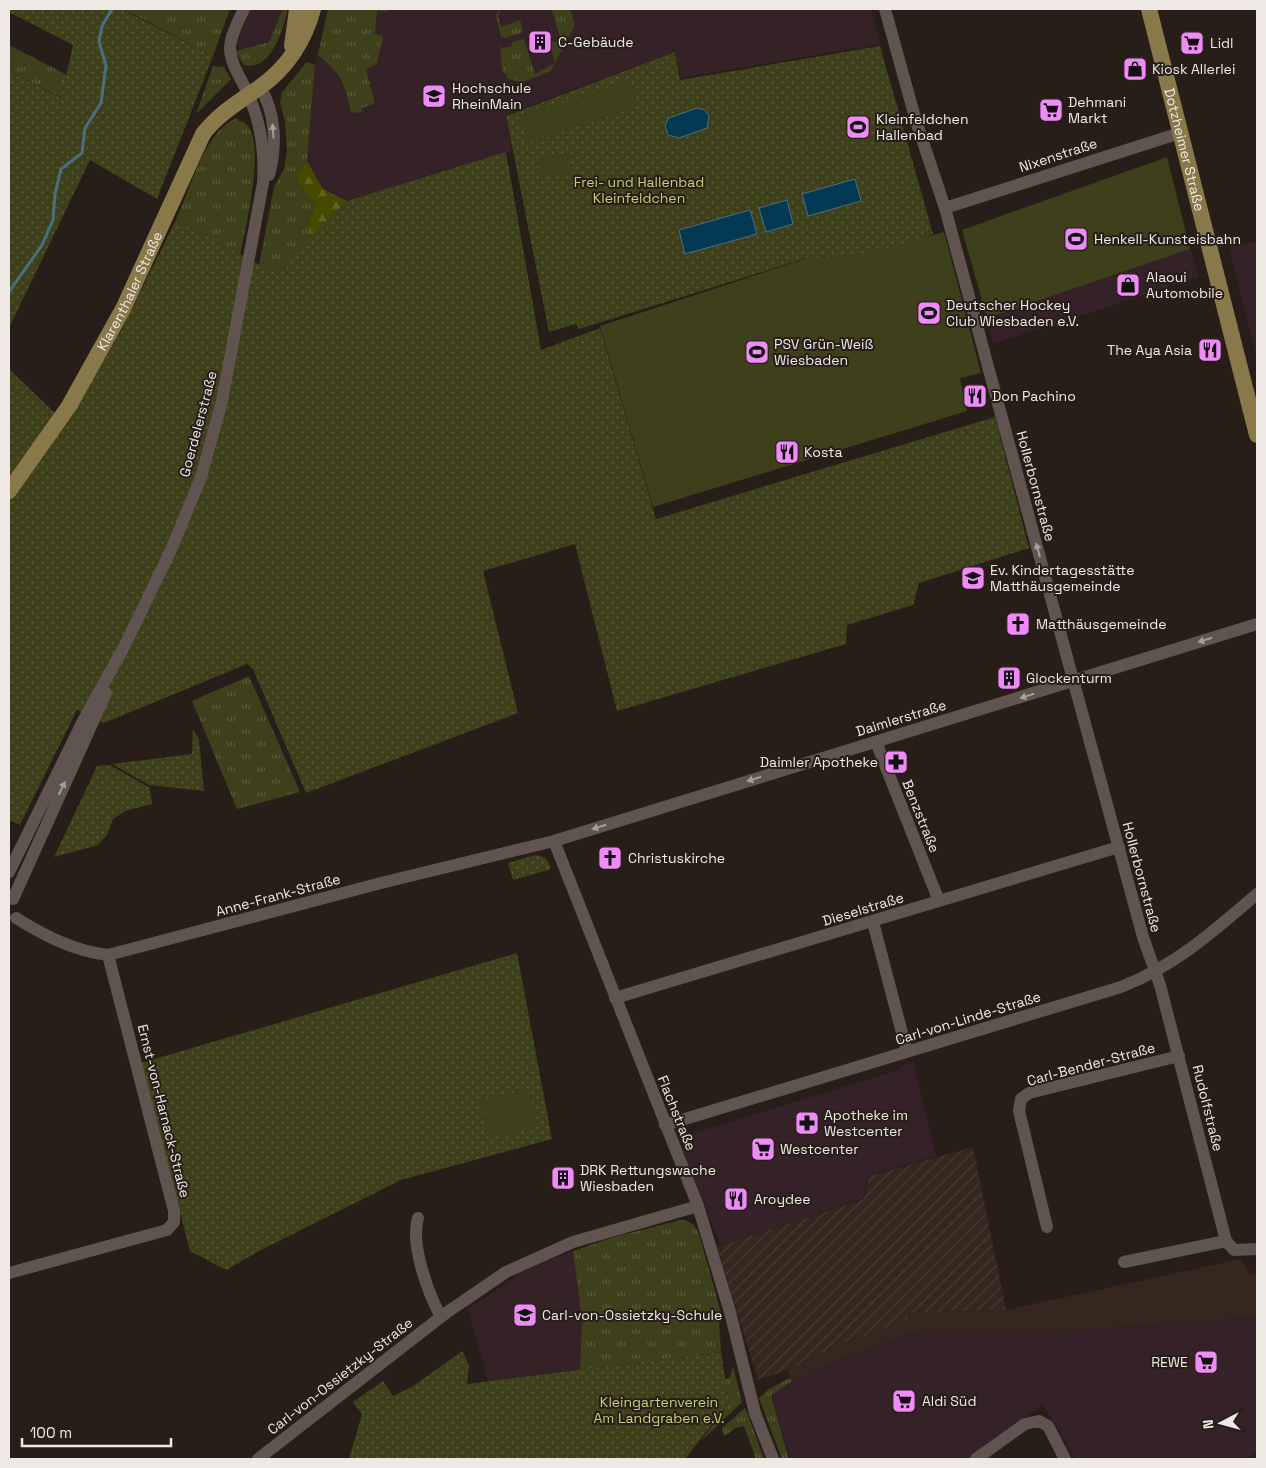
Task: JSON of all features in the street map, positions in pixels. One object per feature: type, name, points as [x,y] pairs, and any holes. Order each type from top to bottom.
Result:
[{"type":"main road","points":[[283,68],[295,35],[297,9]]},
{"type":"main road","name":"Klarenthaler Straße","points":[[9,491],[68,406],[123,309],[203,134],[216,119],[283,68],[303,38],[314,9]]},
{"type":"main road","name":"Dotzheimer Straße","points":[[1149,9],[1257,435]]},
{"type":"street","points":[[244,9],[230,49],[234,64],[254,91]]},
{"type":"street","name":"Hollerbornstraße","points":[[885,9],[916,121],[944,208],[1118,847],[1143,936],[1156,972]]},
{"type":"street","name":"Goerdelerstraße","points":[[9,872],[83,721],[124,647],[171,550],[201,477],[222,401],[261,196],[272,165],[274,139],[269,104],[254,91]]},
{"type":"street","name":"Nixenstraße","points":[[944,208],[1180,133]]},
{"type":"street","name":"Daimlerstraße","points":[[554,841],[1257,624]]},
{"type":"street","name":"Goerdelerstraße","points":[[12,921],[18,910],[11,898],[93,725],[124,647]]},
{"type":"street","name":"Benzstraße","points":[[876,742],[939,901]]},
{"type":"street","name":"Anne-Frank-Straße","points":[[12,921],[90,953],[108,955],[381,883],[554,841]]},
{"type":"street","name":"Flachstraße","points":[[554,841],[698,1206],[722,1284],[750,1395],[773,1459]]},
{"type":"street","name":"Dieselstraße","points":[[615,998],[1118,847]]},
{"type":"street","name":"Carl-von-Linde-Straße","points":[[665,1125],[1103,994],[1156,972],[1196,947],[1257,894]]},
{"type":"street","points":[[873,922],[907,1052]]},
{"type":"street","name":"Ernst-von-Harnack-Straße","points":[[9,1273],[167,1230],[174,1222],[174,1211],[158,1145],[108,955]]},
{"type":"street","name":"Rudolfstraße","points":[[1156,972],[1230,1245]]},
{"type":"street","name":"Carl-Bender-Straße","points":[[1047,1227],[1019,1111],[1021,1099],[1029,1093],[1179,1056]]},
{"type":"street","name":"Carl-von-Ossietzky-Straße","points":[[258,1459],[441,1317],[506,1272],[573,1242],[698,1206]]},
{"type":"street","points":[[418,1218],[415,1230],[418,1247],[430,1296],[441,1317]]},
{"type":"street","points":[[1124,1262],[1230,1245],[1257,1249]]},
{"type":"street","points":[[976,1459],[1025,1424],[1039,1421],[1048,1426],[1065,1459]]},
{"type":"shaded area","points":[[250,9],[283,9],[269,42],[239,49],[237,44]]},
{"type":"shaded area","name":"Hochschule RheinMain","points":[[328,9],[871,9],[881,44],[681,78],[675,52],[505,115],[512,151],[347,201],[323,189],[307,161],[315,65]]},
{"type":"shaded area","points":[[1257,241],[1257,358],[1229,248]]},
{"type":"shaded area","points":[[1190,249],[1199,277],[993,344],[987,318]]},
{"type":"shaded area","points":[[913,1062],[936,1156],[868,1175],[863,1198],[721,1246],[685,1156],[683,1145],[685,1138],[690,1134],[899,1070],[900,1066]]},
{"type":"shaded area","points":[[973,1147],[1006,1310],[908,1313],[909,1320],[844,1343],[787,1370],[758,1380],[717,1247],[864,1199],[869,1176]]},
{"type":"shaded area","name":"Carl-von-Ossietzky-Schule","points":[[573,1251],[582,1320],[580,1370],[488,1381],[468,1309],[531,1267]]},
{"type":"shaded area","points":[[1241,1259],[1250,1274],[1257,1274],[1257,1317],[1066,1331],[914,1332],[846,1357],[792,1381],[787,1370],[844,1343],[909,1320],[907,1313],[1006,1310]]},
{"type":"shaded area","points":[[1257,1317],[1257,1453],[1245,1459],[1076,1459],[1043,1405],[967,1459],[790,1459],[771,1394],[792,1381],[846,1357],[914,1332],[1066,1331]]},
{"type":"green space","points":[[9,9],[130,9],[129,13],[213,56],[157,199],[90,160],[9,328],[9,71],[61,98],[73,45],[9,12]]},
{"type":"green space","points":[[130,9],[230,9],[213,56],[129,12]]},
{"type":"green space","points":[[283,9],[287,9],[287,12],[279,39],[274,48],[262,62],[244,65],[235,51],[269,42]]},
{"type":"green space","points":[[328,9],[388,9],[388,12],[377,11],[375,34],[383,36],[377,64],[366,69],[375,103],[362,108],[362,112],[351,113],[347,94],[341,80],[332,68],[318,55]]},
{"type":"green space","points":[[500,9],[498,17],[501,27],[520,20],[523,32],[506,38],[501,37],[496,15]]},
{"type":"green space","points":[[551,9],[570,9],[575,25],[551,71],[523,82],[508,79],[502,69],[500,45],[502,48],[512,46],[512,42],[524,39],[535,74],[555,63],[550,43],[561,40]]},
{"type":"green space","points":[[9,45],[67,75],[62,98],[9,71]]},
{"type":"green space","name":"Frei- und Hallenbad Kleinfeldchen","points":[[880,46],[933,234],[919,241],[872,254],[807,258],[579,329],[576,324],[549,332],[506,116],[675,52],[680,80]]},
{"type":"green space","points":[[307,62],[315,65],[307,161],[296,179],[315,206],[307,224],[312,237],[275,273],[259,265],[274,187],[284,169],[287,152],[285,122],[280,103],[282,92]]},
{"type":"green space","points":[[213,66],[224,67],[231,79],[196,114]]},
{"type":"green space","points":[[629,80],[638,106],[528,144],[519,117]]},
{"type":"green space","points":[[238,118],[239,121],[249,127],[254,140],[255,159],[250,204],[240,255],[176,220],[208,147],[216,134],[226,124]]},
{"type":"green space","points":[[506,152],[541,350],[600,328],[656,519],[995,417],[1029,548],[919,583],[913,605],[847,625],[846,644],[617,711],[575,544],[483,571],[518,713],[306,793],[253,669],[247,664],[104,723],[77,710],[20,825],[9,820],[9,369],[66,424],[123,327],[176,220],[275,273],[347,201]]},
{"type":"green space","points":[[570,152],[573,173],[541,178],[537,158]]},
{"type":"green space","name":"Henkell-Kunsteisbahn","points":[[1167,157],[1190,249],[987,318],[962,230]]},
{"type":"green space","points":[[307,161],[323,189],[347,201],[312,237],[307,224],[315,206],[296,179]]},
{"type":"green space","points":[[944,232],[981,373],[960,378],[967,411],[653,507],[600,326],[808,258],[860,254]]},
{"type":"green space","points":[[249,676],[300,792],[237,809],[192,701]]},
{"type":"green space","points":[[193,729],[199,740],[204,791],[149,785],[112,764],[192,754]]},
{"type":"green space","points":[[110,765],[150,788],[152,804],[125,811],[113,819],[107,835],[98,845],[54,857],[97,766]]},
{"type":"green space","points":[[535,855],[546,859],[551,869],[513,880],[508,863]]},
{"type":"green space","points":[[517,953],[552,1139],[401,1180],[259,1251],[226,1270],[190,1251],[141,1063]]},
{"type":"green space","points":[[529,1089],[538,1127],[488,1139],[480,1101]]},
{"type":"green space","points":[[681,1220],[688,1221],[693,1225],[700,1237],[723,1320],[719,1323],[721,1352],[580,1370],[582,1320],[573,1251],[614,1237]]},
{"type":"green space","name":"Kleingartenverein Am Landgraben e.V.","points":[[462,1351],[469,1365],[467,1384],[721,1352],[729,1403],[685,1459],[349,1459],[362,1414],[353,1402],[383,1381],[393,1396],[415,1385]]},
{"type":"green space","points":[[733,1366],[742,1402],[701,1441],[729,1403],[725,1380],[730,1377]]},
{"type":"green space","points":[[790,1378],[792,1381],[771,1395],[788,1456],[788,1459],[782,1459],[759,1398],[769,1389]]},
{"type":"green space","points":[[745,1408],[764,1459],[756,1459],[744,1426],[736,1428],[724,1436],[722,1428]]},
{"type":"water","points":[[697,108],[705,110],[709,116],[707,128],[679,138],[668,135],[665,125],[669,118]]},
{"type":"water","points":[[855,179],[861,201],[808,216],[802,194]]},
{"type":"water","points":[[787,200],[793,224],[766,232],[759,208]]},
{"type":"water","points":[[750,210],[757,234],[685,254],[679,230]]},
{"type":"waterway","points":[[9,292],[42,245],[53,220],[55,194],[61,169],[82,153],[85,128],[101,103],[106,65],[99,42],[102,26],[112,9]]},
{"type":"place","name":"C-Gebäude","points":[[540,42]]},
{"type":"place","name":"Lidl","points":[[1192,43]]},
{"type":"place","name":"Kiosk Allerlei","points":[[1135,69]]},
{"type":"place","name":"Hochschule RheinMain","points":[[434,96]]},
{"type":"place","name":"Dehmani Markt","points":[[1051,110]]},
{"type":"place","name":"Kleinfeldchen Hallenbad","points":[[858,127]]},
{"type":"place","name":"Henkell-Kunsteisbahn","points":[[1076,239]]},
{"type":"place","name":"Alaoui Automobile","points":[[1128,285]]},
{"type":"place","name":"Deutscher Hockey Club Wiesbaden e.V.","points":[[929,313]]},
{"type":"place","name":"The Aya Asia","points":[[1210,350]]},
{"type":"place","name":"PSV Grün-Weiß Wiesbaden","points":[[757,352]]},
{"type":"place","name":"Don Pachino","points":[[975,396]]},
{"type":"place","name":"Kosta","points":[[787,452]]},
{"type":"place","name":"Ev. Kindertagesstätte Matthäusgemeinde","points":[[973,578]]},
{"type":"place","name":"Matthäusgemeinde","points":[[1018,624]]},
{"type":"place","name":"Glockenturm","points":[[1009,678]]},
{"type":"place","name":"Daimler Apotheke","points":[[896,762]]},
{"type":"place","name":"Christuskirche","points":[[610,858]]},
{"type":"place","name":"Apotheke im Westcenter","points":[[807,1123]]},
{"type":"place","name":"Westcenter","points":[[763,1149]]},
{"type":"place","name":"DRK Rettungswache Wiesbaden","points":[[563,1178]]},
{"type":"place","name":"Aroydee","points":[[736,1199]]},
{"type":"place","name":"Carl-von-Ossietzky-Schule","points":[[525,1315]]},
{"type":"place","name":"REWE","points":[[1206,1362]]},
{"type":"place","name":"Aldi Süd","points":[[904,1401]]}]
